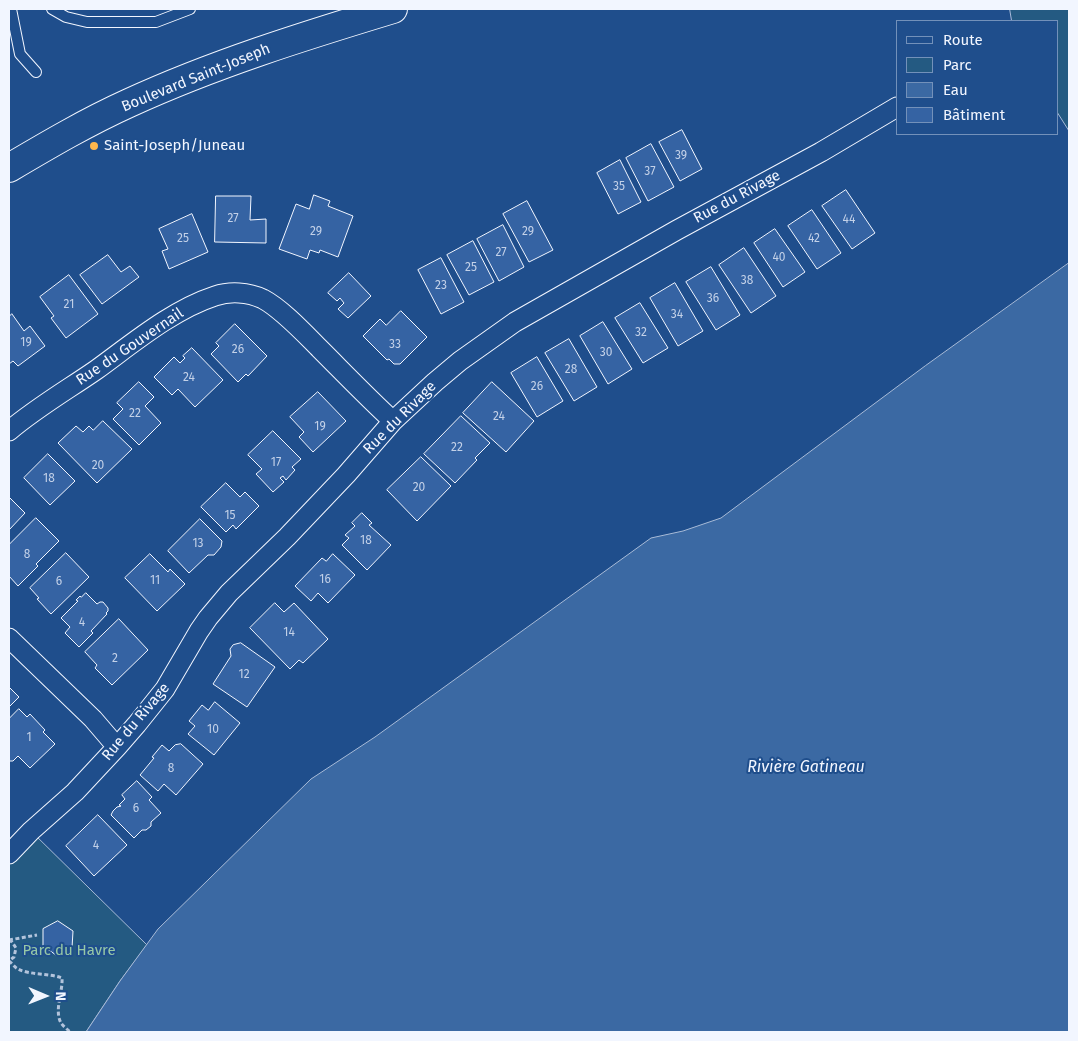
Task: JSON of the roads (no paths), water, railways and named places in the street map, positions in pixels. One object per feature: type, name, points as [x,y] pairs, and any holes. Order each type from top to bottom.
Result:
[{"type":"main road","name":"Boulevard Saint-Joseph","points":[[9,168],[80,128],[168,86],[254,54],[393,9]]},
{"type":"street","name":"Rue du Rivage","points":[[9,854],[75,792],[118,748],[165,689],[208,618],[229,593],[287,537],[346,475],[393,421],[435,382],[460,361],[515,322],[677,230],[821,152],[896,108]]},
{"type":"street","name":"Rue du Gouvernail","points":[[9,431],[28,415],[94,371],[147,332],[202,301],[227,293],[251,295],[274,307],[303,332],[393,421]]},
{"type":"street","points":[[9,638],[93,719],[118,748]]},
{"type":"lane","points":[[11,9],[20,54],[36,72]]},
{"type":"lane","points":[[52,9],[66,17],[87,22],[156,22],[190,9]]},
{"type":"water","name":"Rivière Gatineau","points":[[1069,263],[1069,1032],[86,1032],[158,929],[311,779],[375,737],[651,538],[683,531],[721,518],[925,366]]},
{"type":"place","name":"Saint-Joseph/Juneau","points":[[94,146]]},
{"type":"park label","name":"Parc du Havre","points":[[69,951]]}]
